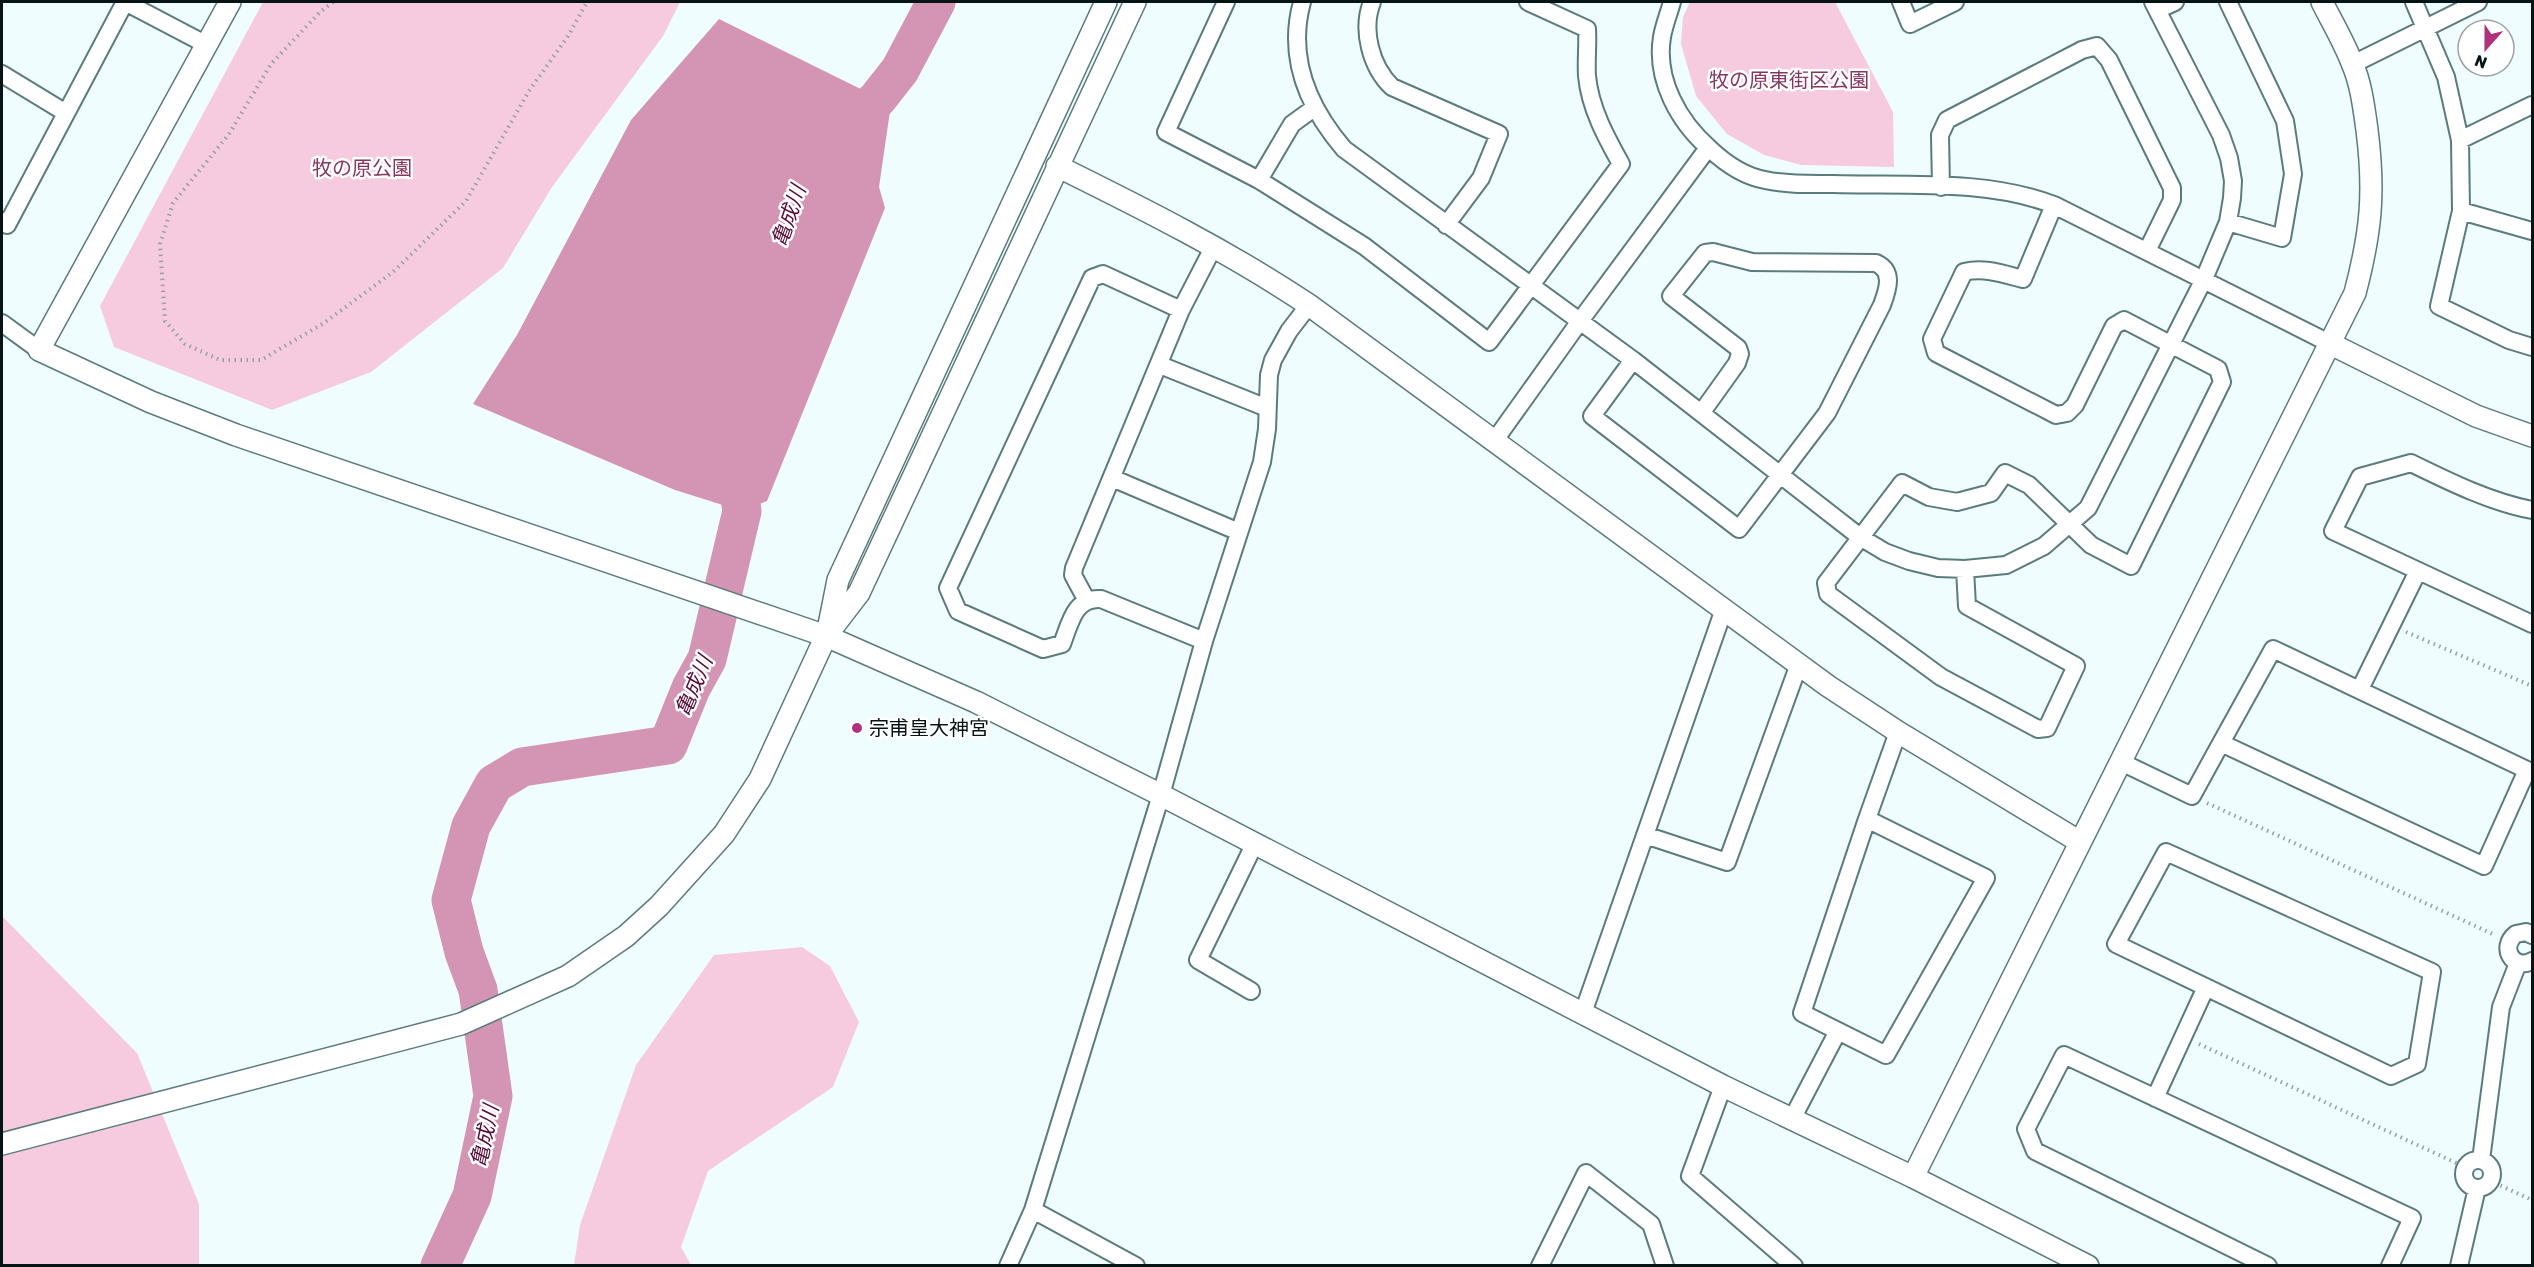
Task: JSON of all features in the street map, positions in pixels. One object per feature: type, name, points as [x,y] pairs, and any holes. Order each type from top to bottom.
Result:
[{"type":"street","points":[[2,221],[7,225],[125,2],[207,45]]},
{"type":"street","points":[[39,350],[230,2]]},
{"type":"street","points":[[2,1144],[461,1024],[568,976],[626,936],[659,906],[724,834],[760,779],[826,636],[838,580],[1106,2]]},
{"type":"street","points":[[826,636],[859,593],[1135,2]]},
{"type":"street","points":[[1226,2],[1166,132],[1259,180],[1364,246],[1490,342],[1621,164],[1602,129],[1592,99],[1587,76],[1587,29],[1528,2]]},
{"type":"street","points":[[1302,2],[1297,21],[1297,43],[1304,85],[1314,108],[1344,149],[1633,360],[1860,537],[1886,552],[1909,561],[1938,568],[1965,569],[2006,565],[2044,546],[2088,508],[2204,279],[2228,222],[2233,181],[2229,158],[2221,135],[2155,6],[2175,2]]},
{"type":"street","points":[[1372,2],[1369,8],[1369,42],[1380,76],[1392,87],[1499,134],[1481,178],[1446,225]]},
{"type":"street","points":[[1672,2],[1662,38],[1666,80],[1679,116],[1708,148],[1726,164],[1743,173],[1777,183],[2003,190],[2030,196],[2054,205],[2476,416],[2532,436]]},
{"type":"street","points":[[1901,2],[1910,24],[1955,2]]},
{"type":"street","points":[[2228,2],[2285,121],[2293,174],[2282,238],[2228,222]]},
{"type":"street","points":[[1913,1177],[2355,293],[2366,250],[2372,206],[2371,161],[2364,110],[2353,64],[2322,2]]},
{"type":"street","points":[[2414,2],[2427,27],[2446,77],[2460,140],[2462,211],[2439,306],[2509,340],[2532,347]]},
{"type":"street","points":[[2353,64],[2478,2]]},
{"type":"street","points":[[1941,187],[1940,135],[1947,120],[2082,50],[2097,46],[2109,60],[2172,188],[2172,200],[2147,251]]},
{"type":"street","points":[[2,74],[66,113]]},
{"type":"street","points":[[2460,140],[2532,105]]},
{"type":"street","points":[[1259,180],[1292,124],[1314,108]]},
{"type":"street","points":[[1496,440],[1580,321],[1708,148]]},
{"type":"street","points":[[1057,166],[1214,246],[1252,267],[1309,304],[1799,664],[1898,732],[2080,842]]},
{"type":"street","points":[[1965,569],[1967,606],[2076,666],[2047,728],[2038,729],[1941,677],[1828,594],[1826,583],[1902,483],[1929,496],[1957,502],[1991,493],[2005,473],[2029,485],[2091,545],[2131,566],[2222,382],[2218,369],[2124,320],[2114,326],[2075,405],[2067,413],[2056,415],[1936,353],[1932,339],[1964,272],[1977,269],[1990,270],[2023,279],[2054,205]]},
{"type":"street","points":[[2462,211],[2532,231]]},
{"type":"street","points":[[1087,601],[1073,575],[1074,568],[1181,310],[1214,246]]},
{"type":"street","points":[[1633,360],[1592,416],[1739,529],[1827,413],[1882,305],[1887,292],[1888,272],[1885,267],[1876,263],[1752,262],[1713,252],[1705,253],[1671,296],[1738,348],[1740,354],[1737,363],[1702,412]]},
{"type":"street","points":[[1181,310],[1103,274],[1092,278],[948,588],[958,611],[1043,649],[1062,644],[1079,604],[1094,598],[1204,641]]},
{"type":"street","points":[[1008,1266],[1033,1210],[1161,795],[1204,641],[1262,462],[1267,429],[1269,375],[1273,360],[1288,331],[1309,304]]},
{"type":"street","points":[[2,323],[39,350]]},
{"type":"street","points":[[2,336],[39,350],[151,402],[236,435],[826,636],[976,702],[1255,843],[1723,1086],[1913,1177],[2088,1266]]},
{"type":"street","points":[[1160,365],[1267,408]]},
{"type":"street","points":[[2532,510],[2510,506],[2459,486],[2411,463],[2360,477],[2333,531],[2532,624]]},
{"type":"street","points":[[1112,478],[1239,532]]},
{"type":"street","points":[[2360,689],[2418,571]]},
{"type":"street","points":[[1583,1013],[1725,609]]},
{"type":"street","points":[[2121,762],[2192,796],[2221,743],[2273,649],[2527,770],[2484,866],[2221,743]]},
{"type":"street","points":[[1645,835],[1727,862],[1799,664]]},
{"type":"street","points":[[1867,819],[1986,878],[1886,1055],[1802,1013],[1867,819],[1898,732]]},
{"type":"street","points":[[1251,991],[1198,960],[1255,843]]},
{"type":"street","points":[[2166,852],[2432,972],[2417,1064],[2391,1076],[2206,987],[2116,944],[2166,852]]},
{"type":"street","points":[[2481,1160],[2501,1007],[2525,962],[2513,961],[2508,952],[2509,942],[2516,934],[2526,932],[2532,934]]},
{"type":"street","points":[[2155,1098],[2206,987]]},
{"type":"street","points":[[1792,1119],[1838,1031]]},
{"type":"street","points":[[2268,1266],[2035,1151],[2026,1129],[2064,1055],[2412,1218],[2392,1265]]},
{"type":"street","points":[[1723,1086],[1690,1176],[1794,1266]]},
{"type":"street","points":[[2459,1266],[2484,1185],[2492,1168],[2481,1160],[2472,1161],[2465,1167],[2466,1181],[2484,1185]]},
{"type":"street","points":[[1540,1266],[1586,1173],[1651,1224],[1665,1266]]},
{"type":"street","points":[[1033,1210],[1136,1266]]},
{"type":"path","points":[[333,2],[320,12],[271,64],[229,134],[173,203],[160,244],[165,321],[185,344],[220,360],[261,360],[324,323],[393,272],[417,249],[466,201],[529,91],[568,36],[588,2]]},
{"type":"path","points":[[2392,626],[2532,687]]},
{"type":"path","points":[[2192,796],[2509,942]]},
{"type":"path","points":[[2184,1037],[2465,1167]]},
{"type":"path","points":[[2484,1185],[2532,1200]]},
{"type":"green space","name":"牧の原公園","points":[[263,2],[680,2],[663,36],[552,187],[503,268],[371,372],[272,410],[114,347],[100,306]]},
{"type":"green space","name":"牧の原東街区公園","points":[[1690,2],[1835,2],[1893,112],[1894,167],[1801,165],[1764,155],[1727,134],[1696,96],[1681,44],[1683,17]]},
{"type":"green space","points":[[2,916],[137,1053],[199,1204],[199,1265],[2,1265]]},
{"type":"green space","points":[[802,947],[830,966],[859,1022],[833,1087],[708,1171],[681,1247],[691,1265],[574,1265],[580,1225],[636,1065],[714,955]]},
{"type":"water","points":[[719,19],[891,104],[879,187],[885,208],[767,501],[742,511],[675,490],[473,404],[517,335],[631,120]]},
{"type":"waterway","name":"亀成川","points":[[841,136],[878,98],[900,70],[936,2]]},
{"type":"waterway","name":"亀成川","points":[[440,1266],[472,1196],[493,1096],[478,990],[464,952],[451,900],[471,826],[494,784],[522,767],[668,745],[691,688],[707,659],[742,511],[734,460]]},
{"type":"place","name":"宗甫皇大神宮","points":[[857,728]]}]
